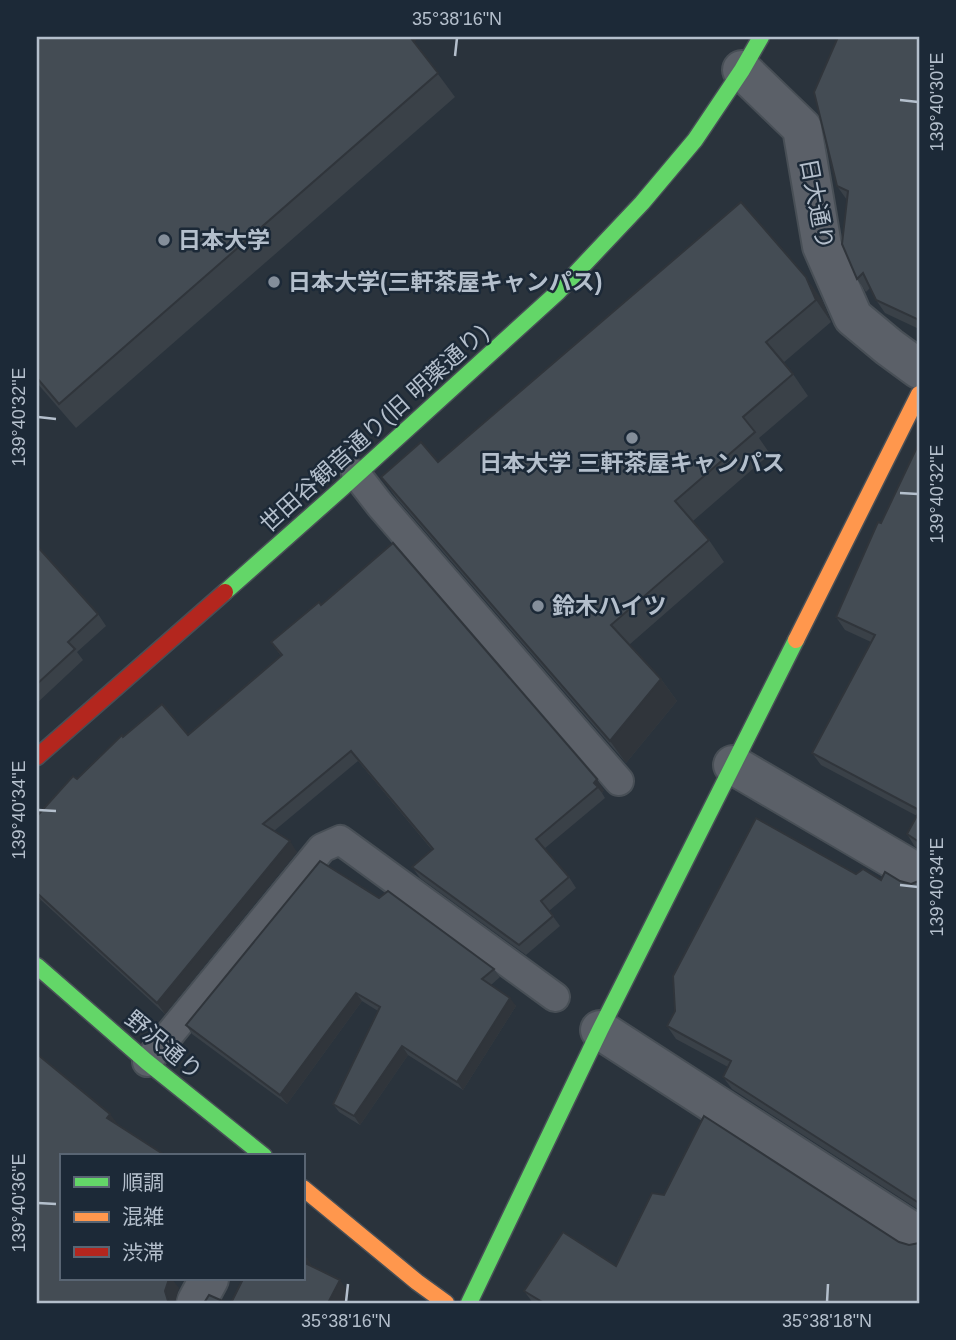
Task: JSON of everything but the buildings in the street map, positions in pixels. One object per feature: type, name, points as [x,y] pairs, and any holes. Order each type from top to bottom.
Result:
[{"type":"street","name":"世田谷観音通り(旧 明薬通り)","points":[[37,757],[558,292],[651,193],[695,140],[761,37]]},
{"type":"street","name":"日大通り","points":[[742,70],[802,128],[822,246],[853,317],[919,369]]},
{"type":"street","points":[[469,1303],[600,1030],[919,394]]},
{"type":"street","points":[[733,765],[919,874]]},
{"type":"street","name":"野沢通り","points":[[37,967],[147,1062],[262,1154]]},
{"type":"street","points":[[600,1030],[919,1236]]},
{"type":"street","points":[[304,1189],[446,1303]]},
{"type":"street","points":[[196,1303],[208,1280]]},
{"type":"lane","points":[[356,474],[620,781]]},
{"type":"lane","points":[[147,1062],[322,848],[340,840],[555,997]]},
{"type":"traffic: fast","points":[[225,592],[558,292],[642,203],[695,140],[761,37]]},
{"type":"traffic: fast","points":[[469,1303],[600,1030],[796,640]]},
{"type":"traffic: fast","points":[[37,966],[147,1062],[262,1154]]},
{"type":"traffic: slow","points":[[796,640],[919,394]]},
{"type":"traffic: slow","points":[[304,1189],[446,1303]]},
{"type":"traffic: jam","points":[[37,757],[225,592]]},
{"type":"place","name":"日本大学","points":[[164,240]]},
{"type":"place","name":"日本大学(三軒茶屋キャンパス)","points":[[274,282]]},
{"type":"place","name":"日本大学 三軒茶屋キャンパス","points":[[632,438]]},
{"type":"place","name":"鈴木ハイツ","points":[[538,606]]}]
